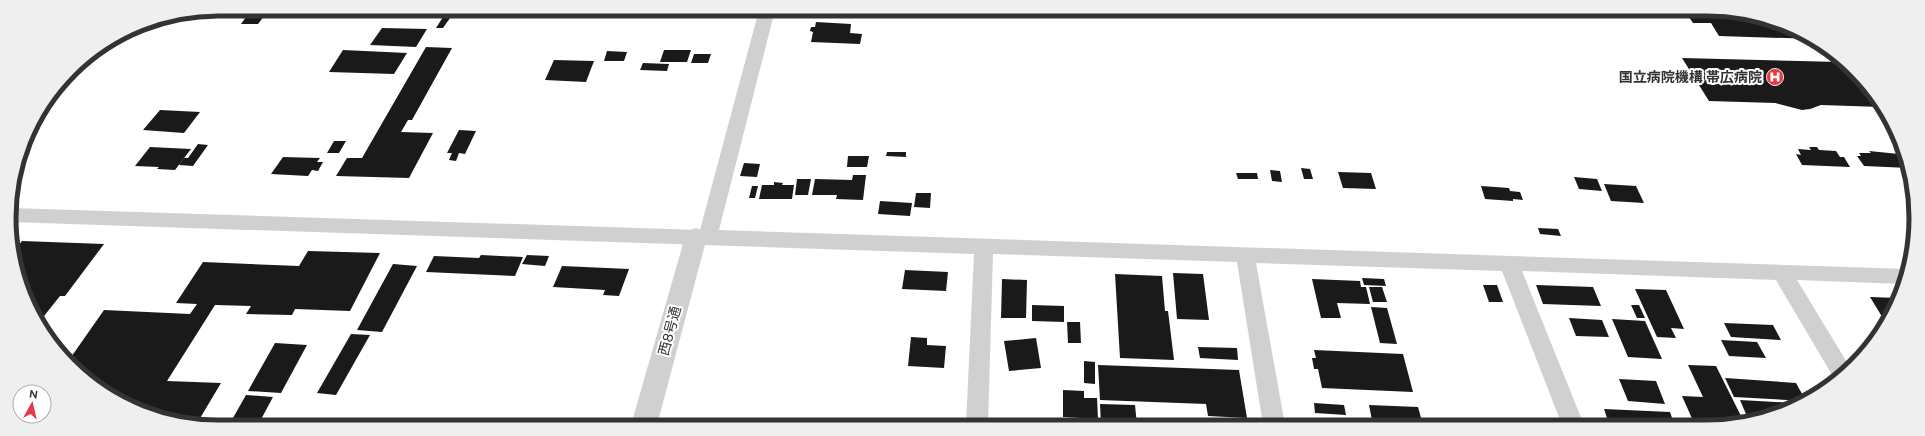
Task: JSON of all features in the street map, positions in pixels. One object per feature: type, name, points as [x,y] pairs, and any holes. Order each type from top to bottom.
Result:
[{"type":"street","points":[[702,237],[765,16]]},
{"type":"street","points":[[16,215],[1900,276]]},
{"type":"street","name":"西8号通","points":[[646,420],[702,237]]},
{"type":"street","points":[[977,420],[984,246]]},
{"type":"street","points":[[1244,254],[1273,420]]},
{"type":"street","points":[[1509,263],[1570,420]]},
{"type":"street","points":[[1782,272],[1840,370]]},
{"type":"building","points":[[247,16],[264,16],[258,24],[241,24]]},
{"type":"building","points":[[570,16],[584,16],[583,18]]},
{"type":"building","name":"国立病院機構 帯広病院","points":[[1688,16],[1707,18],[1706,16],[1720,16],[1759,23],[1784,31],[1799,39],[1719,36],[1711,23],[1693,23]]},
{"type":"building","points":[[443,17],[450,18],[443,28],[436,28]]},
{"type":"building","points":[[816,22],[851,24],[850,33],[862,34],[860,44],[811,42],[813,32],[810,31],[811,27],[815,27]]},
{"type":"building","points":[[382,28],[427,29],[416,47],[370,45]]},
{"type":"building","points":[[426,47],[452,48],[412,120],[408,120],[401,132],[433,133],[409,178],[336,176],[347,158],[362,158]]},
{"type":"building","points":[[343,50],[407,53],[394,74],[329,72]]},
{"type":"building","points":[[664,50],[691,50],[687,62],[660,62]]},
{"type":"building","points":[[607,51],[627,52],[624,61],[604,61]]},
{"type":"building","points":[[694,54],[711,54],[708,63],[691,63]]},
{"type":"building","name":"国立病院機構 帯広病院","points":[[1682,58],[1835,62],[1850,75],[1876,107],[1821,105],[1802,110],[1775,103],[1709,101]]},
{"type":"building","points":[[554,60],[594,61],[586,82],[545,80]]},
{"type":"building","points":[[643,63],[669,64],[667,71],[640,70]]},
{"type":"building","points":[[160,110],[200,112],[184,133],[143,130]]},
{"type":"building","points":[[459,130],[476,131],[465,154],[459,153],[456,161],[449,160],[452,153],[447,153]]},
{"type":"building","points":[[334,141],[346,141],[339,153],[327,153]]},
{"type":"building","points":[[198,144],[208,145],[193,166],[179,165],[184,158],[188,158]]},
{"type":"building","points":[[150,147],[191,149],[175,170],[157,169],[159,167],[135,166]]},
{"type":"building","points":[[1809,147],[1817,147],[1819,150],[1836,151],[1840,157],[1844,157],[1850,167],[1802,165],[1796,154],[1801,155],[1798,149],[1811,150]]},
{"type":"building","points":[[1869,151],[1898,154],[1902,168],[1864,166],[1857,156],[1861,156],[1859,153],[1871,153]]},
{"type":"building","points":[[887,152],[906,152],[906,157],[886,156]]},
{"type":"building","points":[[848,156],[869,156],[867,167],[847,167]]},
{"type":"building","points":[[283,157],[320,158],[317,162],[323,162],[318,171],[312,170],[308,176],[271,174]]},
{"type":"building","points":[[744,163],[760,164],[757,177],[740,176]]},
{"type":"building","points":[[1301,168],[1310,169],[1313,179],[1304,179]]},
{"type":"building","points":[[1270,170],[1280,171],[1282,182],[1272,181]]},
{"type":"building","points":[[1338,172],[1371,173],[1376,189],[1343,188]]},
{"type":"building","points":[[1236,173],[1257,173],[1258,179],[1238,179]]},
{"type":"building","points":[[853,175],[866,175],[863,200],[836,199],[837,195],[812,195],[815,179],[852,180]]},
{"type":"building","points":[[1574,177],[1597,179],[1602,191],[1579,189]]},
{"type":"building","points":[[797,179],[811,179],[808,195],[795,195]]},
{"type":"building","points":[[774,182],[783,183],[782,185],[794,185],[792,199],[759,199],[762,185],[774,185]]},
{"type":"building","points":[[1604,184],[1636,186],[1644,203],[1611,201]]},
{"type":"building","points":[[752,186],[758,186],[755,198],[749,198]]},
{"type":"building","points":[[1481,186],[1509,188],[1510,191],[1520,192],[1523,200],[1513,199],[1513,201],[1485,199]]},
{"type":"building","points":[[916,193],[931,193],[930,208],[914,207]]},
{"type":"building","points":[[880,201],[912,203],[910,216],[878,214]]},
{"type":"building","points":[[1538,228],[1558,229],[1561,236],[1540,234]]},
{"type":"building","points":[[22,241],[104,244],[65,296],[60,296],[44,316],[42,316],[31,295],[23,270],[18,246]]},
{"type":"building","points":[[308,251],[380,253],[350,311],[295,309],[292,315],[246,314],[251,306],[215,305],[167,381],[221,383],[199,419],[166,413],[141,405],[106,386],[85,370],[71,357],[104,310],[190,314],[197,304],[176,303],[203,262],[299,266]]},
{"type":"building","points":[[481,255],[523,257],[515,276],[426,272],[434,256],[479,258]]},
{"type":"building","points":[[527,255],[549,256],[545,266],[522,264]]},
{"type":"building","points":[[393,264],[417,266],[382,332],[357,330]]},
{"type":"building","points":[[562,266],[629,269],[619,296],[603,295],[605,290],[553,287]]},
{"type":"building","points":[[905,270],[948,272],[946,291],[902,289]]},
{"type":"building","points":[[1173,273],[1203,274],[1209,320],[1177,319]]},
{"type":"building","points":[[1115,274],[1162,276],[1165,311],[1168,311],[1174,360],[1120,358]]},
{"type":"building","points":[[1362,278],[1384,279],[1386,286],[1364,285]]},
{"type":"building","points":[[1002,279],[1027,280],[1026,318],[1001,318]]},
{"type":"building","points":[[1312,279],[1360,281],[1361,287],[1366,287],[1370,304],[1337,303],[1341,318],[1321,318]]},
{"type":"building","points":[[1483,285],[1497,285],[1503,302],[1489,302]]},
{"type":"building","points":[[1536,285],[1593,287],[1601,306],[1543,304]]},
{"type":"building","points":[[1369,287],[1382,287],[1387,302],[1373,302]]},
{"type":"building","points":[[1635,289],[1666,290],[1684,329],[1671,328],[1676,338],[1657,337]]},
{"type":"building","points":[[1870,297],[1893,298],[1884,315],[1881,315]]},
{"type":"building","points":[[1032,305],[1064,306],[1064,322],[1032,321]]},
{"type":"building","points":[[1631,305],[1639,305],[1645,318],[1637,318]]},
{"type":"building","points":[[1371,307],[1387,308],[1397,344],[1380,343]]},
{"type":"building","points":[[1569,318],[1602,320],[1609,337],[1576,336]]},
{"type":"building","points":[[1612,319],[1645,321],[1662,359],[1628,357]]},
{"type":"building","points":[[1067,322],[1080,322],[1081,343],[1068,343]]},
{"type":"building","points":[[1724,323],[1773,325],[1781,340],[1731,337]]},
{"type":"building","points":[[351,334],[370,335],[336,395],[317,393]]},
{"type":"building","points":[[911,337],[927,338],[927,345],[946,346],[944,368],[908,366]]},
{"type":"building","points":[[1036,338],[1041,368],[1009,371],[1004,341]]},
{"type":"building","points":[[1721,340],[1757,342],[1766,358],[1729,356]]},
{"type":"building","points":[[275,343],[307,345],[281,393],[248,391]]},
{"type":"building","points":[[1198,347],[1237,348],[1238,360],[1200,358]]},
{"type":"building","points":[[1314,350],[1403,354],[1413,392],[1322,388],[1318,369],[1314,369],[1312,358],[1316,358]]},
{"type":"building","points":[[1084,361],[1095,362],[1095,384],[1084,383]]},
{"type":"building","points":[[1098,365],[1239,370],[1247,418],[1208,416],[1206,404],[1100,400]]},
{"type":"building","points":[[1688,365],[1716,366],[1741,417],[1720,420],[1693,420],[1682,396],[1703,397]]},
{"type":"building","points":[[1725,378],[1796,383],[1803,396],[1793,400],[1734,397]]},
{"type":"building","points":[[1619,379],[1656,381],[1665,404],[1628,401]]},
{"type":"building","points":[[1063,390],[1084,391],[1084,398],[1097,398],[1098,419],[1063,417]]},
{"type":"building","points":[[246,395],[273,397],[261,420],[232,420]]},
{"type":"building","points":[[1740,400],[1789,403],[1772,409],[1747,416]]},
{"type":"building","points":[[1314,403],[1344,405],[1346,415],[1315,413]]},
{"type":"building","points":[[1100,404],[1135,405],[1136,420],[1101,420]]},
{"type":"building","points":[[1369,405],[1418,407],[1422,420],[1372,420]]},
{"type":"building","points":[[1604,409],[1670,412],[1673,420],[1651,420],[1607,418]]},
{"type":"place","name":"国立病院機構 帯広病院","points":[[1775,77]]}]
